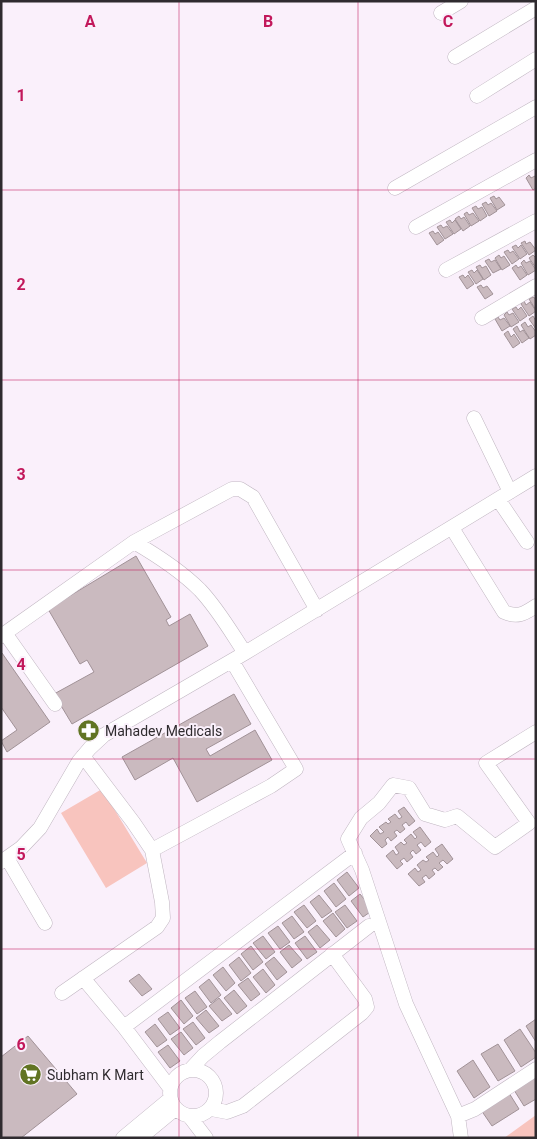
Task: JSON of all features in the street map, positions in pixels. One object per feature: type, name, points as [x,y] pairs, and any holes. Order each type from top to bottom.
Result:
[{"type":"street","points":[[441,13],[461,1]]},
{"type":"street","points":[[455,57],[532,10]]},
{"type":"street","points":[[477,96],[536,59]]},
{"type":"street","points":[[395,188],[536,108]]},
{"type":"street","points":[[416,227],[536,160]]},
{"type":"street","points":[[446,270],[536,221]]},
{"type":"street","points":[[482,318],[536,286]]},
{"type":"street","points":[[474,418],[504,495],[527,542]]},
{"type":"street","points":[[45,923],[4,860],[21,848],[40,828],[83,756],[104,735],[245,654],[536,476]]},
{"type":"street","points":[[56,704],[3,634],[134,542],[232,489],[240,488],[253,497],[317,610]]},
{"type":"street","points":[[452,528],[504,612],[513,616],[525,613],[536,606]]},
{"type":"street","points":[[134,542],[158,556],[200,590],[222,618],[245,654]]},
{"type":"street","points":[[152,850],[272,786],[296,769],[232,661]]},
{"type":"street","points":[[462,1138],[458,1116],[406,1004],[355,853],[348,839],[361,818],[379,803],[393,785],[409,788],[425,814],[445,820],[457,816],[495,847],[529,823],[486,763],[536,732]]},
{"type":"street","points":[[62,993],[157,927],[163,918],[162,902],[152,850],[118,801],[83,756]]},
{"type":"street","points":[[124,1026],[355,853]]},
{"type":"street","points":[[190,1070],[220,1042],[369,926]]},
{"type":"street","points":[[211,1109],[227,1112],[243,1106],[362,1013],[367,1004],[365,998],[332,954]]},
{"type":"street","points":[[83,978],[124,1026],[172,1099],[185,1116],[201,1116],[211,1109],[216,1099],[214,1083],[206,1074],[196,1070],[184,1072],[175,1078],[172,1099],[140,1138]]},
{"type":"street","points":[[458,1116],[475,1109],[536,1069]]},
{"type":"street","points":[[123,1138],[172,1099]]},
{"type":"street","points":[[456,1138],[458,1116]]},
{"type":"street","points":[[190,1117],[206,1138]]},
{"type":"shaded area","points":[[102,789],[147,863],[106,888],[61,813]]},
{"type":"shaded area","points":[[536,1115],[536,1138],[504,1138]]},
{"type":"building","points":[[529,175],[531,178],[535,176],[536,178],[536,188],[533,190],[526,178]]},
{"type":"building","points":[[494,196],[496,199],[499,197],[505,205],[497,210],[490,198]]},
{"type":"building","points":[[486,202],[488,205],[491,203],[497,211],[489,216],[482,204]]},
{"type":"building","points":[[476,206],[478,209],[482,207],[487,216],[480,221],[472,208]]},
{"type":"building","points":[[467,212],[469,215],[473,213],[479,221],[471,226],[464,214]]},
{"type":"building","points":[[459,216],[461,219],[464,217],[470,226],[463,231],[455,219]]},
{"type":"building","points":[[450,220],[452,223],[455,220],[461,229],[454,234],[446,222]]},
{"type":"building","points":[[441,225],[443,228],[447,226],[453,234],[445,239],[437,227]]},
{"type":"building","points":[[433,231],[435,234],[438,232],[444,240],[437,245],[429,233]]},
{"type":"building","points":[[525,241],[526,244],[530,242],[536,250],[529,255],[521,243]]},
{"type":"building","points":[[516,245],[518,248],[521,245],[527,254],[520,259],[512,247]]},
{"type":"building","points":[[508,250],[510,253],[513,251],[519,259],[512,264],[504,252]]},
{"type":"building","points":[[499,255],[501,258],[504,256],[510,265],[502,270],[495,258]]},
{"type":"building","points":[[533,255],[536,258],[536,268],[529,258]]},
{"type":"building","points":[[489,259],[491,262],[495,260],[501,269],[493,273],[485,261]]},
{"type":"building","points":[[524,260],[526,263],[530,261],[536,270],[528,275],[521,263]]},
{"type":"building","points":[[480,265],[482,268],[486,266],[491,275],[484,280],[476,267]]},
{"type":"building","points":[[516,265],[518,268],[521,266],[527,275],[520,280],[512,268]]},
{"type":"building","points":[[472,270],[474,273],[477,270],[483,279],[476,284],[468,272]]},
{"type":"building","points":[[463,275],[465,278],[468,275],[474,284],[467,289],[459,277]]},
{"type":"building","points":[[481,285],[483,288],[487,286],[493,294],[485,299],[477,287]]},
{"type":"building","points":[[533,297],[536,299],[536,310],[529,299]]},
{"type":"building","points":[[524,301],[526,305],[530,302],[536,311],[529,316],[521,304]]},
{"type":"building","points":[[516,307],[518,310],[521,307],[527,316],[520,321],[512,309]]},
{"type":"building","points":[[507,312],[509,315],[513,313],[519,322],[511,327],[504,315]]},
{"type":"building","points":[[533,316],[536,321],[536,329],[529,319]]},
{"type":"building","points":[[498,317],[500,320],[504,318],[510,326],[502,331],[495,319]]},
{"type":"building","points":[[525,322],[528,327],[531,325],[536,332],[536,335],[530,339],[521,325]]},
{"type":"building","points":[[517,326],[520,332],[523,330],[529,338],[522,343],[513,329]]},
{"type":"building","points":[[508,331],[511,337],[514,334],[520,343],[513,348],[504,334]]},
{"type":"building","points":[[136,556],[171,617],[166,620],[169,626],[190,614],[208,646],[72,724],[54,694],[94,672],[87,660],[80,664],[48,609]]},
{"type":"building","points":[[1,653],[50,722],[7,752],[1,741],[17,730],[1,707]]},
{"type":"building","points":[[234,694],[251,724],[206,749],[210,756],[255,730],[272,760],[197,802],[173,758],[135,780],[122,757]]},
{"type":"building","points":[[404,807],[415,821],[409,826],[406,822],[402,825],[405,829],[400,833],[397,830],[394,832],[397,836],[391,841],[388,837],[385,840],[387,844],[382,848],[370,836],[377,829],[380,834],[384,832],[379,827],[386,822],[388,824],[391,822],[388,819],[395,814],[399,819],[402,817],[398,811]]},
{"type":"building","points":[[420,827],[431,842],[425,847],[421,842],[417,845],[421,850],[416,854],[413,850],[410,853],[413,857],[407,862],[404,858],[400,861],[403,864],[397,869],[386,856],[393,850],[396,855],[399,853],[395,847],[401,842],[404,845],[407,843],[404,840],[411,834],[415,839],[417,837],[413,832]]},
{"type":"building","points":[[442,844],[453,859],[447,864],[443,860],[439,863],[443,867],[438,871],[435,868],[432,870],[435,874],[429,879],[426,875],[422,878],[425,882],[419,886],[408,874],[415,868],[418,872],[421,870],[417,865],[423,860],[426,862],[429,860],[426,857],[433,852],[437,857],[439,855],[435,849]]},
{"type":"building","points":[[347,872],[359,888],[349,896],[337,880]]},
{"type":"building","points":[[334,883],[346,899],[336,907],[324,891]]},
{"type":"building","points":[[360,894],[373,910],[363,917],[351,901]]},
{"type":"building","points":[[319,895],[332,911],[322,918],[310,902]]},
{"type":"building","points":[[304,905],[316,921],[307,928],[294,912]]},
{"type":"building","points":[[345,905],[357,921],[347,928],[335,912]]},
{"type":"building","points":[[333,913],[345,929],[336,937],[323,921]]},
{"type":"building","points":[[292,916],[304,932],[294,939],[282,923]]},
{"type":"building","points":[[317,925],[330,940],[320,948],[308,932]]},
{"type":"building","points":[[278,926],[290,942],[280,949],[268,933]]},
{"type":"building","points":[[263,936],[275,952],[266,959],[253,943]]},
{"type":"building","points":[[305,936],[317,952],[307,959],[295,943]]},
{"type":"building","points":[[289,945],[302,960],[292,968],[280,952]]},
{"type":"building","points":[[251,946],[263,962],[253,970],[241,954]]},
{"type":"building","points":[[239,957],[251,973],[241,981],[229,965]]},
{"type":"building","points":[[274,957],[287,972],[277,980],[265,964]]},
{"type":"building","points":[[223,967],[235,983],[226,991],[213,975]]},
{"type":"building","points":[[263,969],[275,985],[266,993],[253,977]]},
{"type":"building","points":[[139,974],[152,989],[142,996],[129,981]]},
{"type":"building","points":[[248,978],[260,994],[251,1001],[238,985]]},
{"type":"building","points":[[209,979],[221,995],[211,1003],[199,987]]},
{"type":"building","points":[[234,990],[247,1006],[237,1014],[224,998]]},
{"type":"building","points":[[195,991],[207,1007],[197,1014],[185,998]]},
{"type":"building","points":[[219,998],[232,1014],[222,1021],[209,1006]]},
{"type":"building","points":[[181,1000],[193,1016],[184,1024],[171,1008]]},
{"type":"building","points":[[206,1010],[219,1026],[209,1033],[196,1018]]},
{"type":"building","points":[[168,1012],[180,1028],[170,1035],[158,1019]]},
{"type":"building","points":[[536,1019],[536,1042],[526,1026]]},
{"type":"building","points":[[193,1022],[205,1038],[196,1045],[183,1029]]},
{"type":"building","points":[[155,1024],[167,1040],[157,1047],[145,1032]]},
{"type":"building","points":[[520,1029],[536,1053],[536,1057],[521,1067],[504,1040]]},
{"type":"building","points":[[181,1032],[193,1048],[184,1055],[171,1039]]},
{"type":"building","name":"Subham K Mart","points":[[28,1036],[77,1094],[21,1138],[1,1138],[1,1057]]},
{"type":"building","points":[[498,1044],[515,1071],[498,1081],[481,1054]]},
{"type":"building","points":[[168,1045],[180,1061],[170,1068],[158,1052]]},
{"type":"building","points":[[473,1060],[490,1087],[474,1098],[457,1071]]},
{"type":"building","points":[[536,1076],[536,1099],[524,1106],[514,1090]]},
{"type":"building","points":[[509,1093],[519,1109],[492,1126],[481,1110]]},
{"type":"place","name":"Mahadev Medicals","points":[[89,731]]},
{"type":"place","name":"Subham K Mart","points":[[31,1075]]}]
